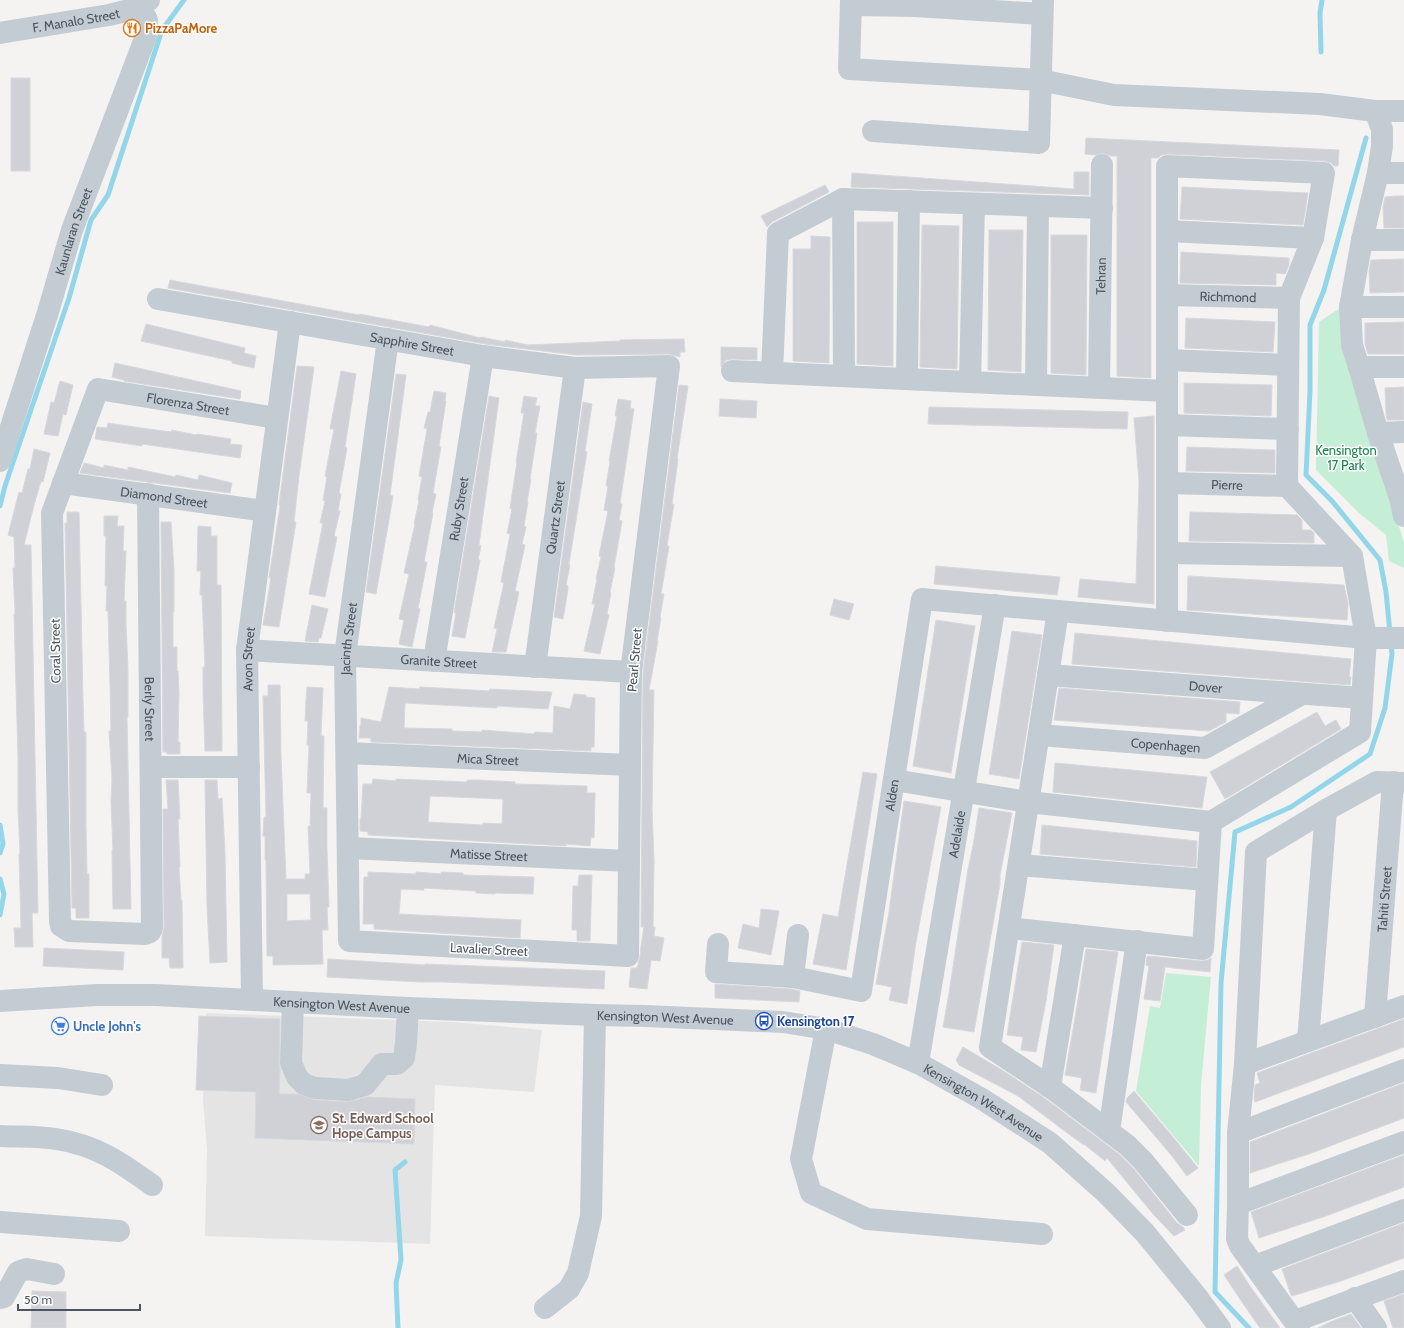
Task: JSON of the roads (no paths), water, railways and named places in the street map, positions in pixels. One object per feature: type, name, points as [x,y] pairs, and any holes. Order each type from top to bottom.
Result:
[{"type":"street","name":"F. Manalo Street","points":[[0,33],[114,7],[130,10],[144,2]]},
{"type":"street","name":"Kaunlaran Street","points":[[0,461],[48,312],[72,230],[146,36],[147,20],[144,2]]},
{"type":"street","points":[[873,130],[1039,143],[1040,80],[1043,7],[851,2],[849,69],[1040,80],[1114,95],[1320,104],[1375,112],[1404,111]]},
{"type":"street","points":[[1375,112],[1382,129],[1382,146],[1378,173],[1362,240],[1350,307],[1352,345],[1360,367],[1378,433],[1403,504]]},
{"type":"street","name":"Tehran","points":[[1099,387],[1102,165]]},
{"type":"street","points":[[894,780],[1028,802],[1212,822],[1360,732],[1362,698],[1371,638],[1352,556],[1287,486],[1289,298],[1313,238],[1324,173],[1167,166],[1167,621]]},
{"type":"street","points":[[1378,173],[1404,173]]},
{"type":"street","points":[[772,372],[778,233],[843,199],[1102,208]]},
{"type":"street","points":[[843,199],[844,376]]},
{"type":"street","points":[[907,379],[908,201]]},
{"type":"street","points":[[970,382],[974,204]]},
{"type":"street","points":[[1036,385],[1038,206]]},
{"type":"street","points":[[1167,231],[1313,238]]},
{"type":"street","points":[[1362,240],[1404,240]]},
{"type":"street","name":"Richmond","points":[[1167,295],[1289,298]]},
{"type":"street","name":"Sapphire Street","points":[[158,298],[483,356],[575,368],[669,366]]},
{"type":"street","points":[[1350,307],[1404,307]]},
{"type":"street","name":"Avon Street","points":[[252,1000],[247,650],[290,322]]},
{"type":"street","name":"Jacinth Street","points":[[349,942],[345,656],[388,339]]},
{"type":"street","name":"Ruby Street","points":[[434,661],[483,356]]},
{"type":"street","points":[[1167,360],[1288,365]]},
{"type":"street","name":"Pearl Street","points":[[628,956],[630,672],[669,366]]},
{"type":"street","points":[[1360,367],[1404,367]]},
{"type":"street","name":"Quartz Street","points":[[535,667],[575,368]]},
{"type":"street","points":[[732,370],[1167,391]]},
{"type":"street","name":"Florenza Street","points":[[98,389],[277,418]]},
{"type":"street","name":"Coral Street","points":[[98,389],[52,513],[60,921],[61,926],[69,931],[145,934],[150,932],[153,923]]},
{"type":"street","points":[[1167,425],[1288,429]]},
{"type":"street","points":[[1378,433],[1404,432]]},
{"type":"street","name":"Diamond Street","points":[[63,483],[265,511]]},
{"type":"street","name":"Pierre","points":[[1167,483],[1287,486]]},
{"type":"street","name":"Berly Street","points":[[148,494],[153,923]]},
{"type":"street","points":[[1167,554],[1352,556]]},
{"type":"street","name":"Alden","points":[[793,977],[861,991],[922,599],[995,606]]},
{"type":"street","points":[[995,606],[1371,638],[1404,638]]},
{"type":"street","name":"Adelaide","points":[[918,1063],[995,606]]},
{"type":"street","points":[[1058,611],[990,1047],[1050,1087],[1109,1131],[1143,1161],[1187,1215]]},
{"type":"street","name":"Granite Street","points":[[247,650],[630,672]]},
{"type":"street","name":"Dover","points":[[1048,675],[1362,698]]},
{"type":"street","name":"Copenhagen","points":[[1039,735],[1205,748],[1302,694]]},
{"type":"street","name":"Mica Street","points":[[347,753],[630,765]]},
{"type":"street","points":[[151,767],[249,767]]},
{"type":"street","points":[[1399,783],[1377,782],[1326,810],[1256,852],[1245,1064],[1238,1133],[1237,1239],[1240,1246],[1297,1325],[1355,1298],[1404,1281]]},
{"type":"street","name":"Tahiti Street","points":[[1375,1017],[1399,783]]},
{"type":"street","points":[[1308,1041],[1326,810]]},
{"type":"street","points":[[1009,928],[1203,948],[1212,822]]},
{"type":"street","name":"Matisse Street","points":[[348,848],[629,861]]},
{"type":"street","points":[[1019,865],[1208,880]]},
{"type":"street","points":[[718,944],[716,972],[793,977],[798,934]]},
{"type":"street","points":[[1050,1087],[1075,935]]},
{"type":"street","points":[[1109,1131],[1137,941]]},
{"type":"street","name":"Lavalier Street","points":[[349,942],[628,956]]},
{"type":"street","name":"Kensington West Avenue","points":[[0,1001],[97,995],[155,995],[408,1008],[783,1022],[826,1028],[872,1044],[918,1063],[982,1099],[1050,1143],[1106,1193],[1145,1233],[1198,1298],[1220,1328]]},
{"type":"street","points":[[293,1002],[291,1063],[297,1078],[304,1084],[315,1088],[348,1090],[366,1085],[382,1064],[397,1064],[404,1058],[408,1008]]},
{"type":"street","points":[[1245,1064],[1404,1006]]},
{"type":"street","points":[[545,1308],[569,1289],[578,1273],[591,1216],[595,1016]]},
{"type":"street","points":[[826,1028],[801,1159],[812,1193],[867,1219],[1042,1234]]},
{"type":"street","points":[[1238,1133],[1404,1070]]},
{"type":"street","points":[[0,1075],[58,1078],[102,1085]]},
{"type":"street","points":[[0,1136],[55,1139],[93,1148],[120,1162],[152,1184]]},
{"type":"street","points":[[1238,1204],[1404,1142]]},
{"type":"street","points":[[1255,1266],[1404,1210]]},
{"type":"street","points":[[0,1222],[119,1231]]},
{"type":"street","points":[[0,1298],[4,1297],[18,1272],[27,1269],[54,1274]]},
{"type":"street","points":[[1355,1298],[1376,1328]]},
{"type":"waterway","points":[[0,506],[5,486],[69,298],[91,220],[108,195],[162,30],[184,0]]},
{"type":"waterway","points":[[1321,52],[1320,13],[1322,0]]},
{"type":"waterway","points":[[1366,138],[1324,290],[1310,325],[1310,391],[1306,475],[1332,501],[1380,560],[1386,592],[1390,633]]},
{"type":"waterway","points":[[1249,1328],[1215,1292],[1221,983],[1235,832],[1291,807],[1370,754],[1385,708],[1392,654],[1391,643]]},
{"type":"waterway","points":[[0,825],[3,844],[0,853]]},
{"type":"waterway","points":[[0,879],[4,894],[0,915]]},
{"type":"waterway","points":[[398,1328],[396,1283],[401,1260],[395,1170],[405,1162]]},
{"type":"place","name":"PizzaPaMore","points":[[132,28]]},
{"type":"place","name":"Kensington 17","points":[[764,1021]]},
{"type":"place","name":"Uncle John's","points":[[60,1026]]},
{"type":"place","name":"St. Edward School Hope Campus","points":[[319,1125]]},
{"type":"park label","name":"Kensington 17 Park","points":[[1346,458]]}]
